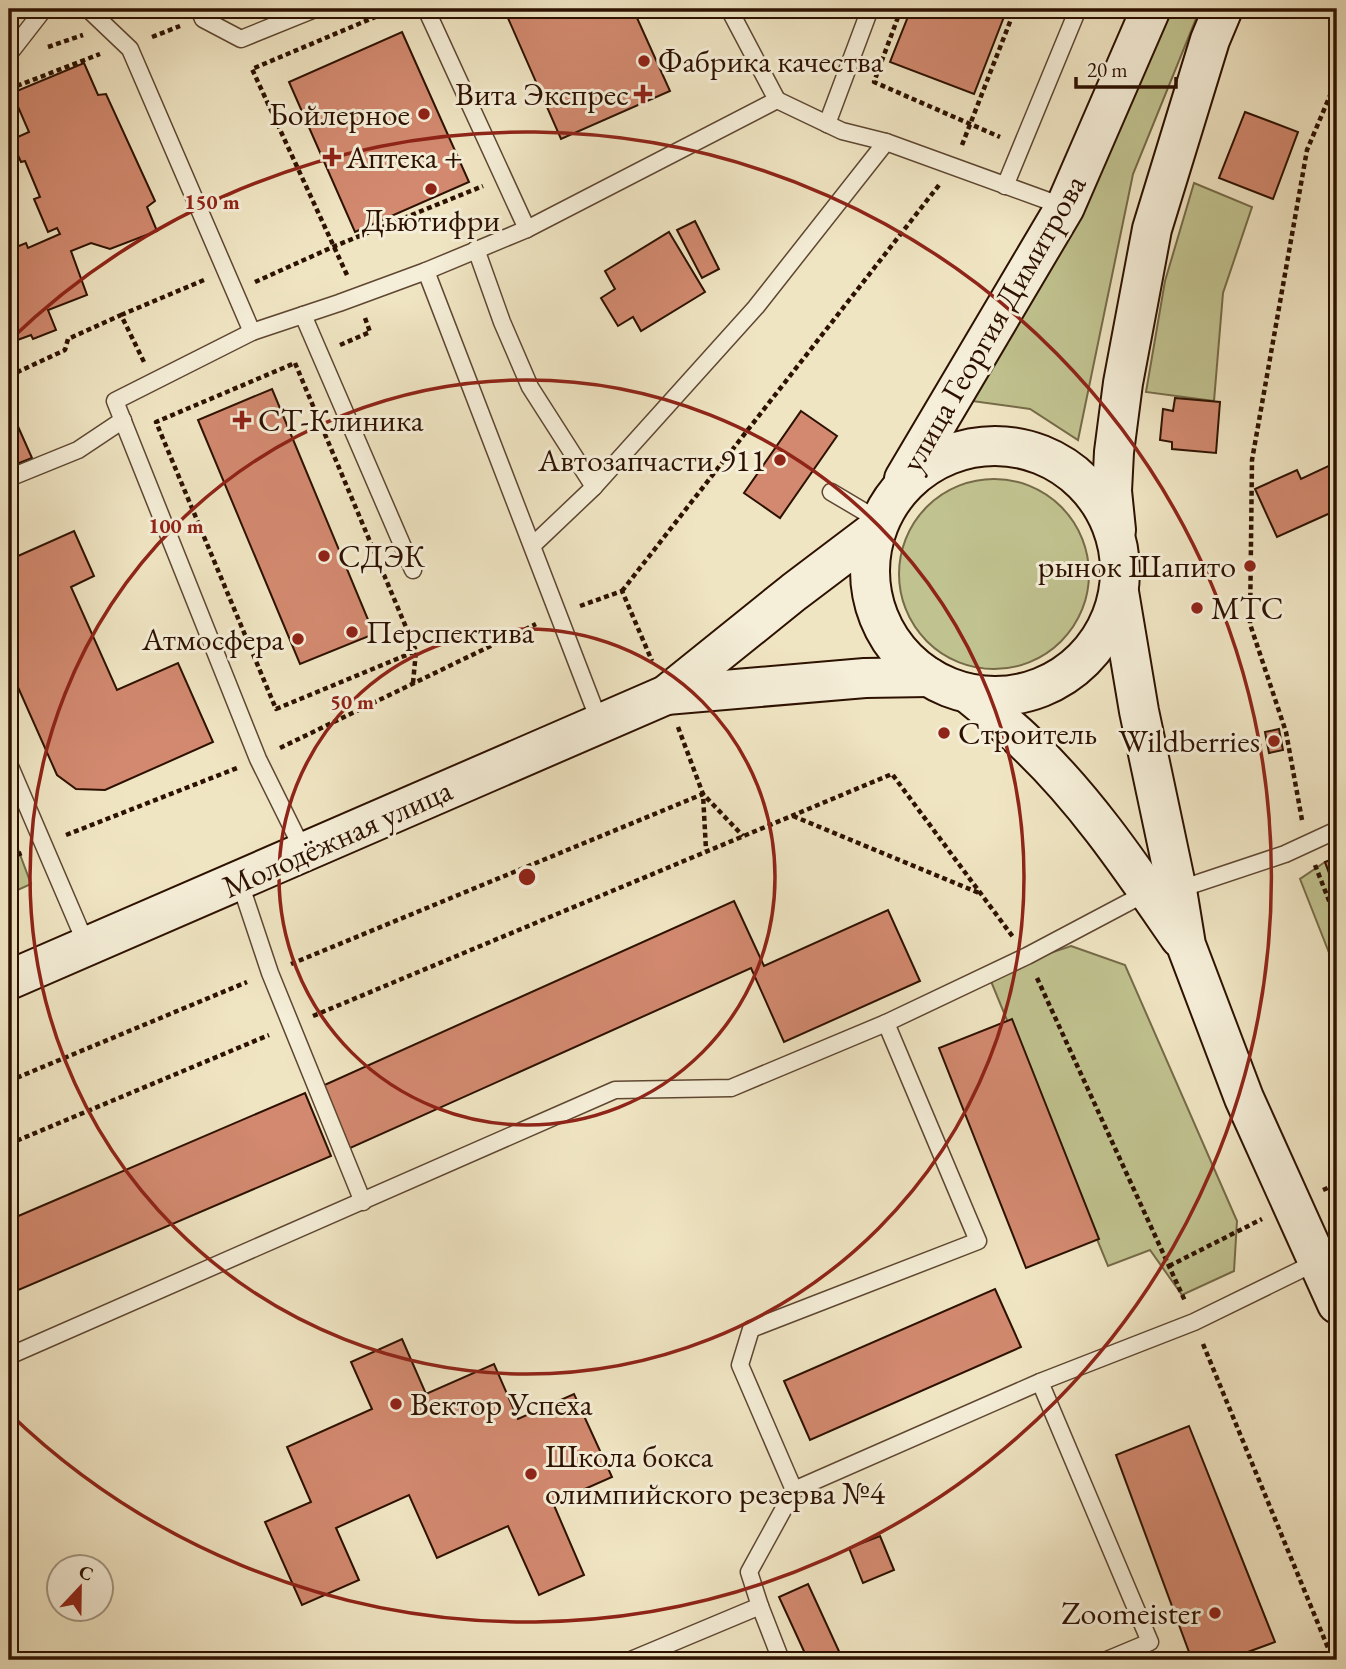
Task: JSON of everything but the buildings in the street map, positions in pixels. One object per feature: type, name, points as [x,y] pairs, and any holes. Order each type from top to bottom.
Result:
[{"type":"main road","name":"улица Георгия Димитрова","points":[[901,484],[1065,207],[1151,9]]},
{"type":"main road","points":[[1223,9],[1210,40],[1152,229],[1123,383],[1112,491],[1118,542],[1118,590],[1139,711],[1163,891],[1244,1098],[1292,1204],[1327,1257],[1337,1304]]},
{"type":"main road","points":[[1118,542],[1102,508],[1078,479],[1058,464],[1040,455],[1017,449],[974,449],[952,454],[920,470],[901,484],[878,525],[869,578],[878,612],[896,648],[908,662],[929,677],[970,695],[1028,744],[1115,844],[1163,891]]},
{"type":"main road","name":"Молодёжная улица","points":[[9,980],[666,695],[878,525]]},
{"type":"main road","points":[[970,695],[1021,694],[1043,687],[1066,674],[1094,650],[1112,615],[1118,590]]},
{"type":"main road","name":"Молодёжная улица","points":[[666,695],[865,678],[929,677]]},
{"type":"lane","points":[[9,54],[44,9]]},
{"type":"lane","points":[[89,9],[130,49],[252,332]]},
{"type":"lane","points":[[200,14],[241,39],[315,9]]},
{"type":"lane","points":[[426,9],[527,229]]},
{"type":"lane","points":[[729,9],[778,100],[842,131],[887,142],[1065,207]]},
{"type":"lane","points":[[827,124],[870,9]]},
{"type":"lane","points":[[1005,187],[1078,9]]},
{"type":"lane","points":[[304,852],[258,759],[115,401],[252,332],[425,271],[527,229],[778,100]]},
{"type":"lane","points":[[533,545],[594,487],[756,307],[887,142]]},
{"type":"lane","points":[[476,249],[502,322],[530,387],[594,487]]},
{"type":"lane","points":[[425,271],[600,723]]},
{"type":"lane","points":[[303,315],[413,570]]},
{"type":"lane","points":[[9,478],[78,450],[123,420]]},
{"type":"lane","points":[[831,492],[878,525]]},
{"type":"lane","points":[[9,764],[87,946]]},
{"type":"lane","points":[[9,1356],[615,1090],[731,1088],[886,1023],[1163,891],[1285,854],[1337,830]]},
{"type":"lane","points":[[239,880],[270,973],[363,1202]]},
{"type":"lane","points":[[794,1490],[740,1365],[751,1329],[978,1241],[886,1023]]},
{"type":"lane","points":[[781,1660],[749,1572],[794,1490],[1040,1382],[1194,1322],[1327,1257]]},
{"type":"lane","points":[[1040,1382],[1150,1642],[1107,1660]]},
{"type":"lane","points":[[631,1660],[760,1606]]},
{"type":"path","points":[[335,246],[252,69],[394,9]]},
{"type":"path","points":[[901,9],[874,82],[1022,147]]},
{"type":"path","points":[[9,858],[258,759],[558,613],[622,591],[954,166],[1016,9]]},
{"type":"path","points":[[9,89],[200,14]]},
{"type":"path","points":[[1337,79],[1307,150],[1252,460],[1250,624],[1286,732],[1306,844],[1337,921]]},
{"type":"path","points":[[248,285],[335,246],[492,183]]},
{"type":"path","points":[[9,376],[65,350],[68,339],[226,271]]},
{"type":"path","points":[[121,315],[153,382]]},
{"type":"path","points":[[413,683],[416,651],[295,363],[156,422],[276,709],[416,651]]},
{"type":"path","points":[[622,591],[666,695],[703,794],[706,850]]},
{"type":"path","points":[[703,794],[743,836]]},
{"type":"path","points":[[9,1081],[703,794]]},
{"type":"path","points":[[792,816],[981,894]]},
{"type":"path","points":[[1168,1266],[1337,1184]]},
{"type":"green space","points":[[1170,9],[1200,9],[1133,174],[1078,440],[1030,409],[972,401],[1070,234],[1106,162]]},
{"type":"green space","points":[[1194,183],[1252,207],[1223,293],[1214,401],[1146,392],[1165,281]]},
{"type":"green space","points":[[994,479],[1030,486],[1061,507],[1082,538],[1089,574],[1082,610],[1061,641],[1030,662],[994,669],[958,662],[927,641],[906,610],[899,574],[906,538],[927,507],[958,486]]},
{"type":"green space","points":[[15,841],[31,884],[9,894],[9,843]]},
{"type":"green space","points":[[1325,862],[1337,897],[1337,973],[1300,879]]},
{"type":"green space","points":[[1071,946],[1125,965],[1237,1221],[1234,1271],[1182,1295],[1150,1250],[1108,1266],[988,974]]},
{"type":"place","name":"Фабрика качества","points":[[644,61]]},
{"type":"place","name":"Вита Экспрес","points":[[643,94]]},
{"type":"place","name":"Бойлерное","points":[[424,114]]},
{"type":"place","name":"Аптека +","points":[[332,157]]},
{"type":"place","name":"Дьютифри","points":[[431,189]]},
{"type":"place","name":"СТ-Клиника","points":[[242,420]]},
{"type":"place","name":"Автозапчасти 911","points":[[780,460]]},
{"type":"place","name":"СДЭК","points":[[324,556]]},
{"type":"place","name":"рынок Шапито","points":[[1250,566]]},
{"type":"place","name":"МТС","points":[[1197,608]]},
{"type":"place","name":"Перспектива","points":[[352,632]]},
{"type":"place","name":"Атмосфера","points":[[298,639]]},
{"type":"place","name":"Строитель","points":[[944,733]]},
{"type":"place","name":"Wildberries","points":[[1274,741]]},
{"type":"place","name":"Вектор Успеха","points":[[396,1404]]},
{"type":"place","name":"Школа бокса олимпийского резерва №4","points":[[531,1474]]},
{"type":"place","name":"Zoomeister","points":[[1215,1613]]}]
